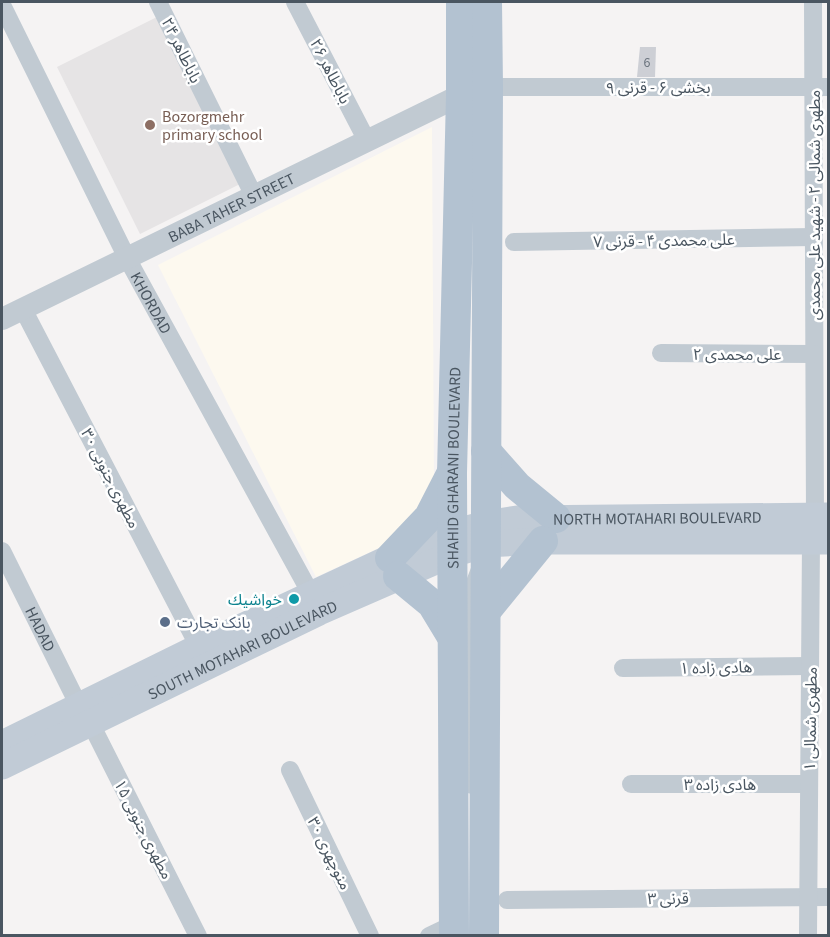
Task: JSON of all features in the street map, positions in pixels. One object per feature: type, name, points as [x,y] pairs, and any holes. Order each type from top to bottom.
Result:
[{"type":"main road","name":"SHAHID GHARANI BOULEVARD","points":[[461,2],[475,91],[486,451],[484,936]]},
{"type":"main road","name":"SHAHID GHARANI BOULEVARD","points":[[446,932],[452,637],[452,473],[475,91],[487,2]]},
{"type":"main road","points":[[486,451],[517,486],[550,530],[486,611]]},
{"type":"main road","points":[[452,473],[429,517],[394,567],[432,604],[452,637]]},
{"type":"main road","name":"NORTH MOTAHARI BOULEVARD","points":[[486,534],[550,530],[821,528]]},
{"type":"main road","name":"SOUTH MOTAHARI BOULEVARD","points":[[2,766],[199,647],[311,594],[394,567],[429,565],[452,543],[486,534]]},
{"type":"main road","name":"SOUTH MOTAHARI BOULEVARD","points":[[2,744],[85,714],[319,612],[394,567]]},
{"type":"street","name":"باباطاهر ۲۴","points":[[158,2],[254,196]]},
{"type":"street","name":"باباطاهر ۲۶","points":[[295,2],[367,141]]},
{"type":"street","name":"مطهری شمالی ۲ - شهید علی محمدی","points":[[813,2],[821,87],[814,237],[814,354],[821,528]]},
{"type":"street","name":"KHORDAD","points":[[2,5],[127,258],[311,594]]},
{"type":"street","name":"بخشی ۶ - قرنی ۹","points":[[475,91],[821,87]]},
{"type":"street","name":"BABA TAHER STREET","points":[[2,319],[367,141],[475,91]]},
{"type":"street","name":"علی محمدی ۴ - قرنی ۷","points":[[514,243],[814,237]]},
{"type":"street","name":"مطهری جنوبی ۳۰","points":[[23,309],[199,647]]},
{"type":"street","name":"علی محمدی ۲","points":[[660,353],[814,354]]},
{"type":"street","name":"مطهری شمالی ۱","points":[[808,936],[810,666],[821,528]]},
{"type":"street","name":"HADAD","points":[[2,552],[85,714]]},
{"type":"street","name":"هادی زاده ۱","points":[[623,668],[810,666]]},
{"type":"street","name":"مطهری جنوبی ۱۵","points":[[85,714],[198,936]]},
{"type":"street","name":"منوچهری ۳۰","points":[[290,770],[370,936]]},
{"type":"street","name":"هادی زاده ۳","points":[[631,784],[809,784]]},
{"type":"street","name":"قرنی ۳","points":[[507,900],[828,897]]},
{"type":"lane","points":[[470,798],[468,588],[486,534]]},
{"type":"shaded area","name":"Bozorgmehr primary school","points":[[159,16],[242,183],[140,234],[57,67]]},
{"type":"shaded area","points":[[432,127],[434,487],[394,541],[316,577],[158,265]]},
{"type":"building","points":[[640,47],[656,47],[655,77],[637,77]]},
{"type":"place","name":"Bozorgmehr primary school","points":[[150,125]]},
{"type":"place","name":"خواشيك","points":[[294,599]]},
{"type":"place","name":"بانک تجارت","points":[[165,622]]}]
